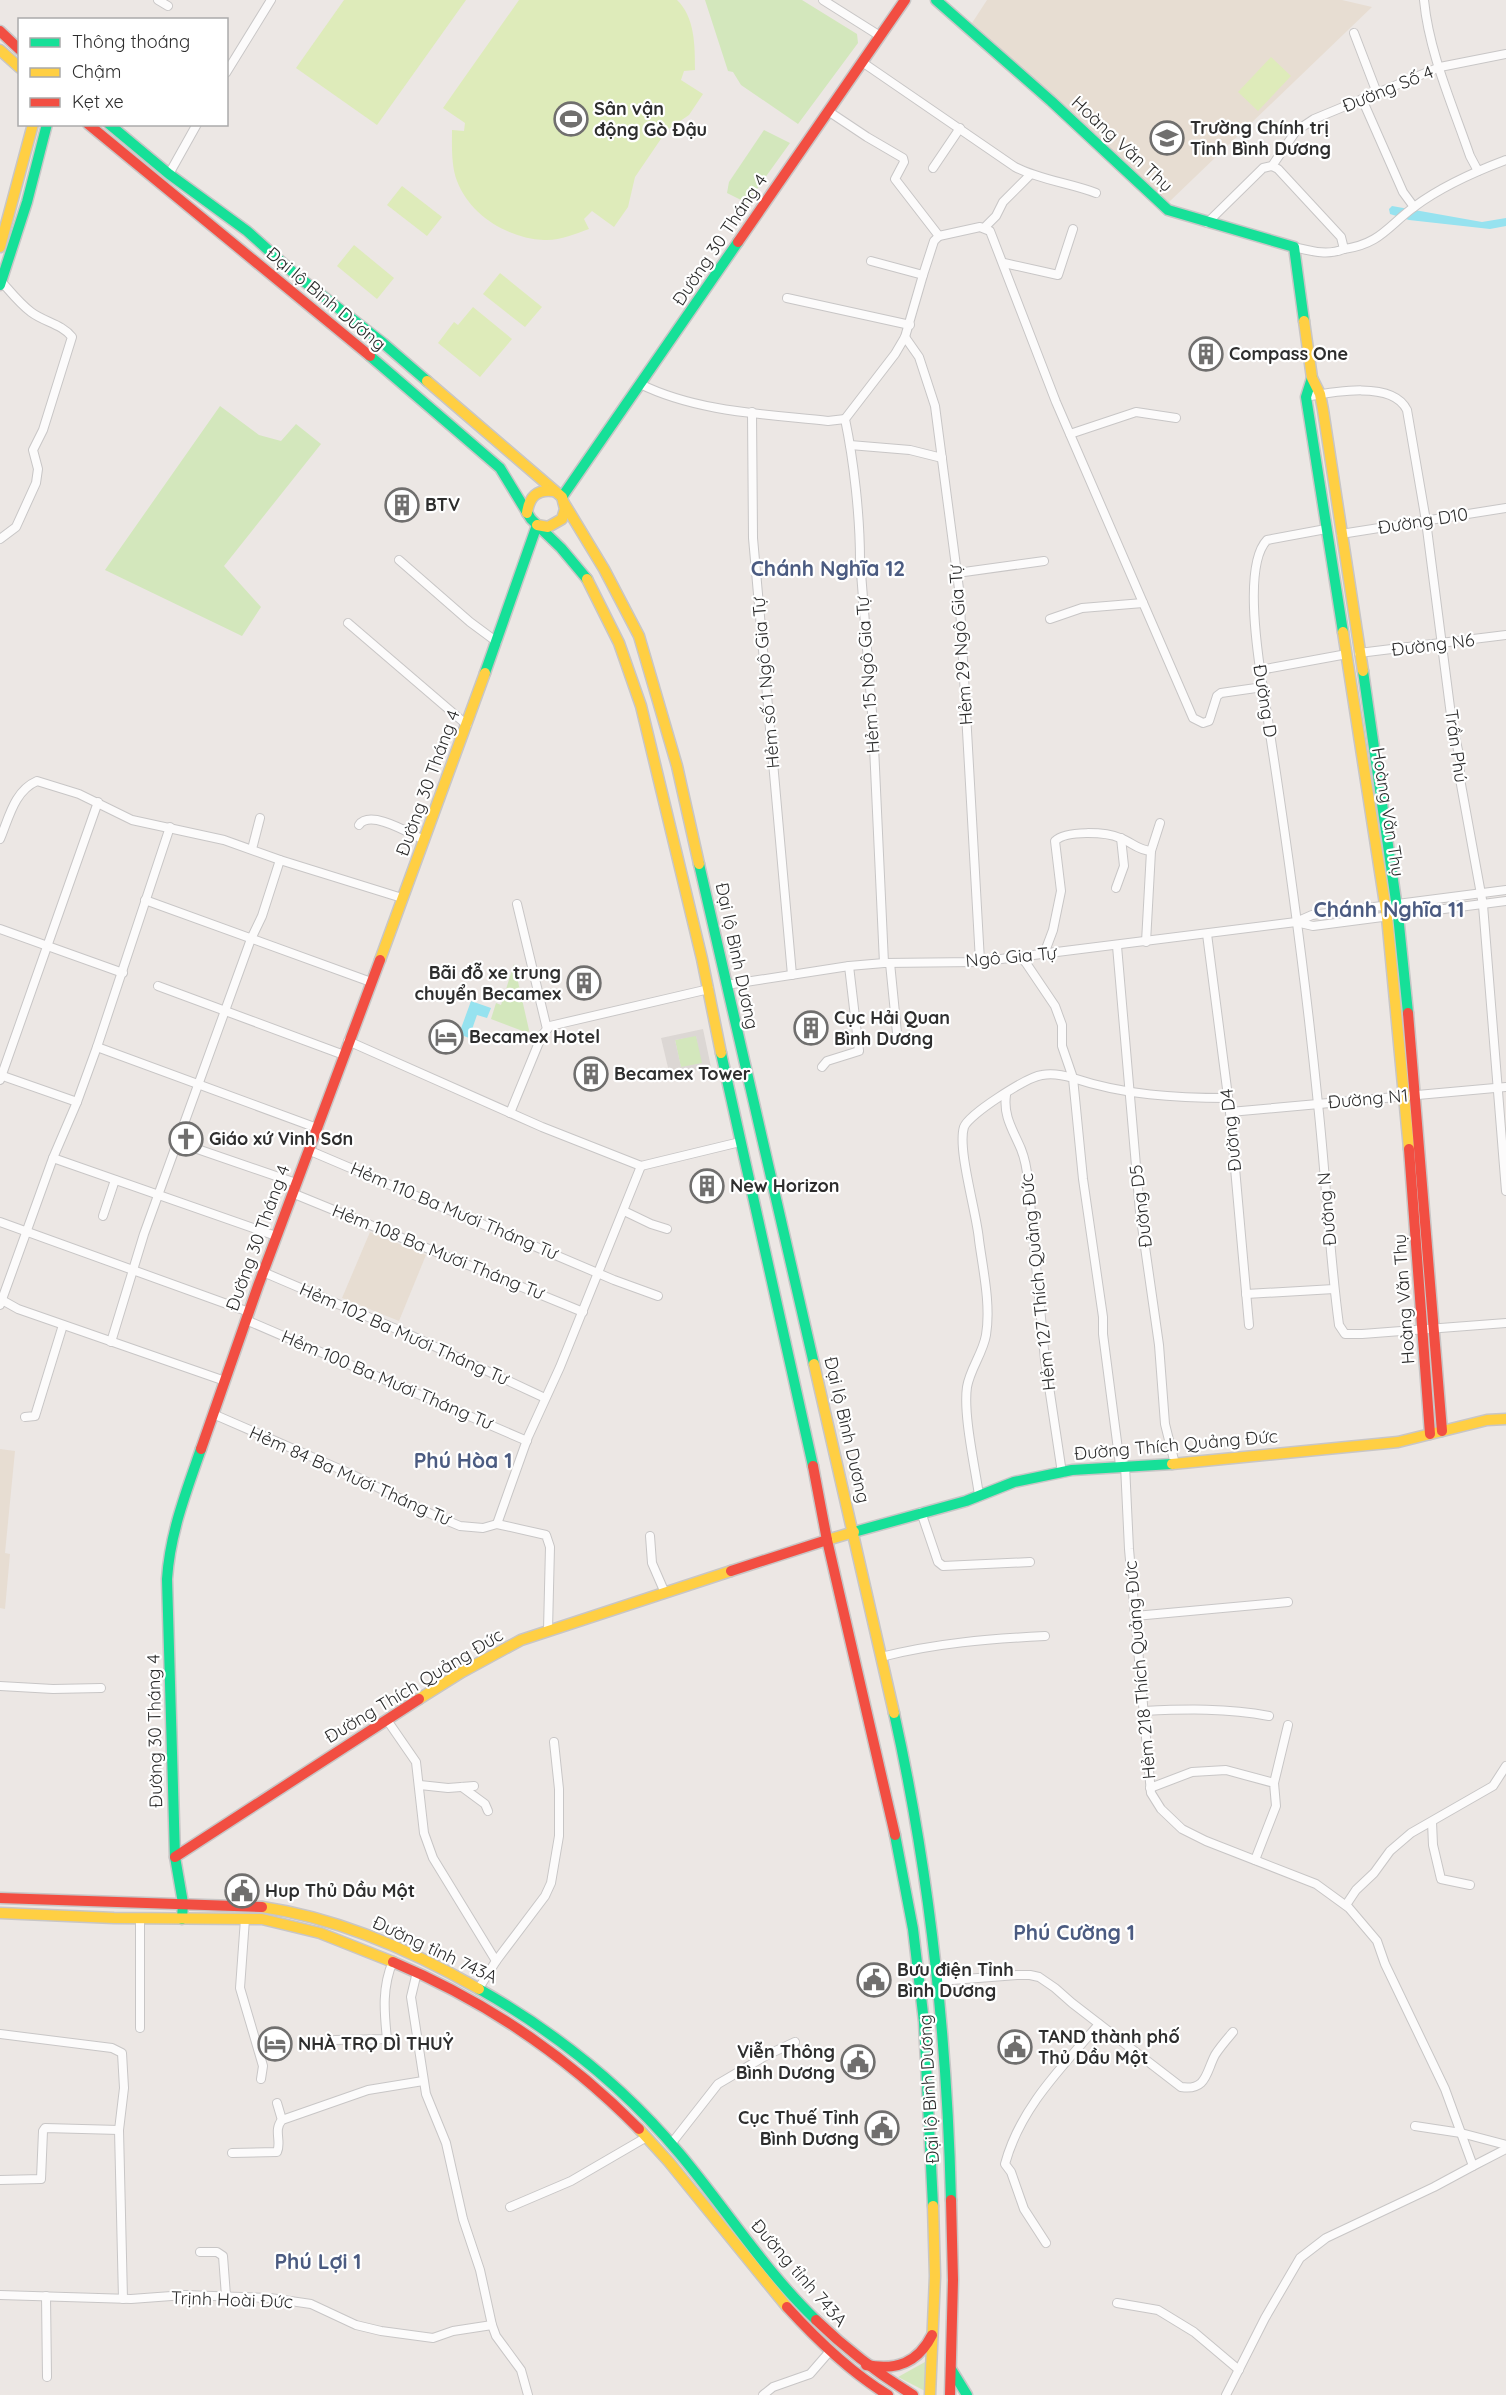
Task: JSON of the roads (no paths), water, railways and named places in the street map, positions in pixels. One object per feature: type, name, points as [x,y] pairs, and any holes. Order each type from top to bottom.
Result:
[{"type":"main road","name":"Đường 30 Tháng 4","points":[[560,497],[696,305],[905,0]]},
{"type":"main road","name":"Hoàng Văn Thụ","points":[[936,0],[1051,100],[1168,210],[1294,247],[1312,378],[1320,394],[1380,780],[1387,838],[1393,984],[1404,1032]]},
{"type":"main road","points":[[0,31],[18,48]]},
{"type":"main road","points":[[0,50],[18,66]]},
{"type":"main road","points":[[0,247],[32,126]]},
{"type":"main road","points":[[0,282],[27,202],[46,126]]},
{"type":"main road","name":"Đại lộ Bình Dương","points":[[90,126],[370,356],[500,468],[527,513]]},
{"type":"main road","name":"Đại lộ Bình Dương","points":[[111,126],[169,174],[247,231],[296,274],[383,343],[560,497],[604,569],[639,636],[677,766],[854,1532],[918,1832],[939,1980],[950,2152],[953,2280],[950,2395]]},
{"type":"main road","name":"Hoàng Văn Thụ","points":[[1312,378],[1306,397],[1322,505],[1376,839],[1405,983],[1404,1032],[1420,1215],[1435,1329],[1442,1431]]},
{"type":"main road","points":[[542,490],[560,497],[564,514],[558,523],[548,527],[537,525],[527,513],[527,505],[532,495],[542,490]]},
{"type":"main road","points":[[1322,505],[1336,503]]},
{"type":"main road","name":"Đường 30 Tháng 4","points":[[182,1919],[183,1903],[175,1857],[167,1579],[169,1549],[176,1521],[247,1316],[467,725],[537,525]]},
{"type":"main road","name":"Đại lộ Bình Dương","points":[[537,525],[561,548],[587,579],[619,643],[641,706],[709,989],[808,1437],[827,1540],[894,1830],[913,1929],[920,1982],[932,2147],[935,2276],[930,2395]]},
{"type":"main road","points":[[1335,581],[1347,578]]},
{"type":"main road","points":[[1347,654],[1359,654]]},
{"type":"main road","points":[[1358,727],[1371,724]]},
{"type":"main road","points":[[1367,783],[1380,780]]},
{"type":"main road","points":[[1376,839],[1387,838]]},
{"type":"main road","points":[[1393,984],[1405,983]]},
{"type":"main road","points":[[709,989],[726,985]]},
{"type":"main road","name":"Hoàng Văn Thụ","points":[[1420,1215],[1423,1330],[1430,1434]]},
{"type":"main road","name":"Đường Thích Quảng Đức","points":[[175,1857],[462,1672],[521,1640],[548,1630],[1014,1482],[1062,1473],[1122,1466],[1175,1464],[1398,1442],[1487,1420],[1506,1419]]},
{"type":"main road","name":"Đường tỉnh 743A","points":[[0,1898],[262,1906],[324,1919],[408,1953],[502,2000],[566,2043],[624,2096],[671,2144],[778,2278],[822,2329],[866,2365],[913,2395]]},
{"type":"main road","name":"Đường tỉnh 743A","points":[[0,1913],[260,1919],[319,1931],[393,1961],[494,2011],[558,2054],[614,2105],[668,2161],[768,2287],[812,2336],[888,2395]]},
{"type":"main road","points":[[920,1982],[939,1980]]},
{"type":"main road","points":[[768,2287],[778,2278]]},
{"type":"main road","points":[[866,2365],[892,2368],[907,2365],[922,2352],[933,2333]]},
{"type":"main road","points":[[950,2368],[955,2379],[968,2395]]},
{"type":"street","points":[[158,0],[168,6]]},
{"type":"street","points":[[228,70],[271,0]]},
{"type":"street","points":[[823,0],[880,36]]},
{"type":"street","points":[[1424,0],[1426,20],[1440,67],[1470,156],[1478,171]]},
{"type":"street","points":[[1354,33],[1377,93]]},
{"type":"street","name":"Đường Số 4","points":[[1207,223],[1263,168],[1272,166],[1296,131],[1314,119],[1440,67],[1506,54]]},
{"type":"street","points":[[862,62],[1015,167],[1030,175],[1072,184],[1096,193]]},
{"type":"street","points":[[1362,99],[1403,192],[1414,207]]},
{"type":"street","points":[[828,111],[903,158],[904,162],[895,179],[939,236]]},
{"type":"street","points":[[169,174],[196,126]]},
{"type":"street","points":[[933,168],[960,128]]},
{"type":"street","points":[[1294,247],[1317,253],[1355,248],[1379,238],[1414,207],[1462,177],[1506,160]]},
{"type":"street","points":[[1272,166],[1278,169],[1341,237],[1344,249]]},
{"type":"street","points":[[640,384],[687,402],[828,421],[845,419],[896,354],[905,337],[934,241],[939,236],[985,227],[996,216],[1003,202],[1030,175]]},
{"type":"street","points":[[985,227],[990,231],[1004,263],[1070,435],[1193,718],[1203,723],[1209,721],[1217,696],[1221,693],[1263,687]]},
{"type":"street","points":[[1004,263],[1058,275],[1072,229]]},
{"type":"street","points":[[871,261],[923,275]]},
{"type":"street","points":[[0,282],[33,313],[67,331],[72,338],[43,430],[33,450],[38,469],[36,483],[16,527],[0,539]]},
{"type":"street","points":[[787,298],[910,325]]},
{"type":"street","name":"Hẻm 29 Ngô Gia Tự","points":[[905,337],[919,357],[935,406],[957,573],[972,781],[980,961]]},
{"type":"street","name":"Trần Phú","points":[[1306,397],[1346,391],[1375,391],[1394,396],[1403,403],[1408,415],[1426,521],[1452,723],[1460,759],[1460,779],[1483,905],[1502,1087],[1506,1191]]},
{"type":"street","name":"Hẻm số 1 Ngô Gia Tự","points":[[752,412],[753,538],[792,975]]},
{"type":"street","points":[[1070,435],[1136,412],[1176,418]]},
{"type":"street","name":"Hẻm 15 Ngô Gia Tự","points":[[845,419],[860,534],[887,963],[897,1033]]},
{"type":"street","points":[[850,445],[910,450],[942,458]]},
{"type":"street","name":"Đường D10","points":[[1341,534],[1506,508]]},
{"type":"street","name":"Đường D","points":[[1296,922],[1253,608],[1256,571],[1262,546],[1267,540],[1326,529]]},
{"type":"street","points":[[399,560],[470,622],[497,642]]},
{"type":"street","points":[[957,573],[1044,561]]},
{"type":"street","points":[[1050,619],[1082,608],[1143,603]]},
{"type":"street","points":[[348,624],[467,725]]},
{"type":"street","name":"Đường N6","points":[[1359,654],[1506,635]]},
{"type":"street","points":[[1260,670],[1347,654]]},
{"type":"street","points":[[0,840],[16,798],[24,788],[37,781],[98,802],[126,817],[224,840],[402,898]]},
{"type":"street","points":[[78,1102],[0,1077],[98,802]]},
{"type":"street","points":[[252,849],[260,818]]},
{"type":"street","points":[[359,825],[363,820],[369,818],[395,826],[424,840]]},
{"type":"street","points":[[1146,942],[1151,850],[1160,823]]},
{"type":"street","points":[[170,827],[144,900],[98,1047],[78,1102],[52,1158],[1,1302],[225,1381]]},
{"type":"street","points":[[1044,954],[1053,930],[1061,891],[1055,841],[1067,834],[1102,833],[1120,838],[1140,850],[1151,850]]},
{"type":"street","points":[[1116,888],[1124,866],[1120,838]]},
{"type":"street","points":[[111,1342],[158,1194],[280,860]]},
{"type":"street","name":"Ngô Gia Tự","points":[[1296,922],[1313,926],[1506,890]]},
{"type":"street","points":[[144,900],[371,982]]},
{"type":"street","name":"Ngô Gia Tự","points":[[726,985],[849,966],[980,961],[1117,946],[1296,922],[1312,915],[1483,905],[1506,901]]},
{"type":"street","points":[[517,904],[547,1029]]},
{"type":"street","name":"Đường N","points":[[1296,922],[1318,1103],[1338,1325],[1345,1334],[1506,1323]]},
{"type":"street","points":[[0,929],[123,973]]},
{"type":"street","name":"Đường D4","points":[[1207,934],[1230,1112],[1249,1325]]},
{"type":"street","name":"Đường D5","points":[[1117,946],[1140,1212],[1159,1345],[1165,1424],[1175,1464]]},
{"type":"street","name":"Hẻm 218 Thích Quảng Đức","points":[[1020,957],[1055,1006],[1062,1025],[1062,1046],[1073,1078],[1083,1179],[1122,1466],[1151,1794],[1161,1809],[1182,1829],[1206,1841],[1316,1884],[1346,1905],[1377,1941],[1385,1964],[1445,2089],[1473,2166]]},
{"type":"street","points":[[822,1067],[827,1060],[859,1052],[849,966]]},
{"type":"street","points":[[158,986],[344,1055]]},
{"type":"street","points":[[510,1113],[542,1035],[547,1029],[566,1021],[709,989]]},
{"type":"street","points":[[348,1041],[510,1113],[641,1167],[741,1142]]},
{"type":"street","points":[[98,1047],[317,1128]]},
{"type":"street","points":[[979,1495],[967,1388],[986,1338],[987,1319],[978,1227],[964,1152],[964,1133],[969,1119],[1006,1095],[1011,1088],[1040,1075],[1059,1074],[1129,1092],[1178,1098],[1228,1098]]},
{"type":"street","name":"Đường N1","points":[[1230,1112],[1502,1087]]},
{"type":"street","name":"Hẻm 127 Thích Quảng Đức","points":[[1006,1095],[1004,1106],[1025,1161],[1028,1181],[1045,1360],[1062,1473]]},
{"type":"street","name":"Hẻm 108 Ba Mươi Tháng Tư","points":[[177,1142],[294,1188],[583,1312]]},
{"type":"street","name":"Hẻm 110 Ba Mươi Tháng Tư","points":[[308,1150],[598,1273],[658,1296]]},
{"type":"street","points":[[52,1158],[276,1236]]},
{"type":"street","points":[[497,1524],[527,1441],[583,1312],[641,1167]]},
{"type":"street","points":[[103,1215],[115,1180]]},
{"type":"street","points":[[624,1210],[651,1224],[667,1228]]},
{"type":"street","name":"Hẻm 100 Ba Mươi Tháng Tư","points":[[0,1222],[134,1270],[247,1316],[527,1441]]},
{"type":"street","name":"Hẻm 102 Ba Mươi Tháng Tư","points":[[263,1272],[408,1334],[545,1398]]},
{"type":"street","points":[[1246,1294],[1334,1289]]},
{"type":"street","points":[[25,1417],[34,1416],[63,1325]]},
{"type":"street","name":"Hẻm 84 Ba Mươi Tháng Tư","points":[[213,1414],[351,1474],[460,1526],[483,1528],[497,1524],[546,1535],[550,1547],[548,1630]]},
{"type":"street","points":[[921,1512],[938,1562],[943,1566],[1030,1562]]},
{"type":"street","points":[[650,1536],[652,1563],[665,1593]]},
{"type":"street","points":[[1136,1616],[1288,1602]]},
{"type":"street","points":[[881,1657],[939,1644],[1045,1636]]},
{"type":"street","points":[[0,1686],[53,1689],[101,1688]]},
{"type":"street","points":[[1144,1711],[1207,1709],[1269,1716]]},
{"type":"street","points":[[387,1720],[416,1762],[423,1833],[433,1858],[496,1961]]},
{"type":"street","points":[[1255,1860],[1276,1806],[1274,1783],[1288,1725]]},
{"type":"street","points":[[479,1988],[496,1961],[526,1923],[551,1883],[559,1836],[559,1789],[554,1742]]},
{"type":"street","points":[[1346,1905],[1390,1851],[1411,1833],[1493,1786],[1506,1766]]},
{"type":"street","points":[[1150,1788],[1192,1772],[1226,1770],[1274,1783]]},
{"type":"street","points":[[420,1785],[448,1788],[474,1786]]},
{"type":"street","points":[[462,1787],[485,1804],[488,1811]]},
{"type":"street","points":[[1432,1822],[1433,1845],[1441,1879],[1470,1885]]},
{"type":"street","points":[[140,1918],[140,2028]]},
{"type":"street","points":[[244,1919],[240,1988],[263,2066],[261,2079]]},
{"type":"street","points":[[335,2040],[387,2038],[384,1993],[387,1973],[393,1961]]},
{"type":"street","points":[[417,1972],[411,1997],[422,2059],[423,2081],[434,2116],[446,2143],[464,2219],[480,2270],[492,2325],[496,2336],[521,2370],[528,2395]]},
{"type":"street","points":[[939,1980],[1030,1975],[1055,1988],[1173,2082],[1190,2088],[1201,2083],[1212,2068],[1216,2053],[1233,2032]]},
{"type":"street","points":[[1046,2243],[1024,2209],[1011,2172],[1005,2164],[1011,2143],[1032,2105],[1099,2024]]},
{"type":"street","points":[[0,2034],[112,2048],[122,2053],[124,2088],[119,2130],[123,2299]]},
{"type":"street","points":[[671,2144],[718,2084],[767,2055],[795,2042]]},
{"type":"street","points":[[232,2153],[276,2152],[279,2147],[277,2127],[282,2120],[368,2090],[423,2081]]},
{"type":"street","points":[[277,2103],[282,2120]]},
{"type":"street","points":[[1415,2126],[1461,2133],[1506,2147]]},
{"type":"street","points":[[0,2180],[41,2180],[45,2128],[119,2130]]},
{"type":"street","points":[[510,2207],[571,2181],[645,2138]]},
{"type":"street","points":[[1226,2395],[1265,2318],[1300,2258],[1326,2238],[1434,2187],[1506,2147]]},
{"type":"street","points":[[200,2252],[217,2252],[223,2256],[225,2296]]},
{"type":"street","name":"Trịnh Hoài Đức","points":[[0,2295],[123,2299],[185,2295],[270,2298],[311,2304],[356,2325],[381,2331],[433,2337],[453,2331],[492,2325]]},
{"type":"street","points":[[46,2296],[47,2377]]},
{"type":"street","points":[[1117,2303],[1158,2310],[1167,2314],[1194,2332],[1239,2370]]},
{"type":"street","points":[[763,2395],[773,2387],[810,2374],[830,2351]]},
{"type":"water","points":[[1392,206],[1482,222],[1506,218],[1506,226],[1490,229],[1409,220],[1390,214],[1389,209]]},
{"type":"water","points":[[471,1001],[491,1008],[487,1018],[477,1015],[469,1038],[459,1034]]},
{"type":"place","name":"Sân vận động Gò Đậu","points":[[571,119]]},
{"type":"place","name":"Trường Chính trị Tỉnh Bình Dương","points":[[1167,138]]},
{"type":"place","name":"Compass One","points":[[1206,354]]},
{"type":"place","name":"BTV","points":[[402,505]]},
{"type":"place","name":"Bãi đỗ xe trung chuyển Becamex","points":[[584,983]]},
{"type":"place","name":"Cục Hải Quan Bình Dương","points":[[811,1028]]},
{"type":"place","name":"Becamex Hotel","points":[[446,1037]]},
{"type":"place","name":"Becamex Tower","points":[[591,1074]]},
{"type":"place","name":"Giáo xứ Vinh Sơn","points":[[186,1139]]},
{"type":"place","name":"New Horizon","points":[[707,1186]]},
{"type":"place","name":"Hup Thủ Dầu Một","points":[[242,1891]]},
{"type":"place","name":"Bưu điện Tỉnh Bình Dương","points":[[874,1980]]},
{"type":"place","name":"NHÀ TRỌ DÌ THUỶ","points":[[275,2044]]},
{"type":"place","name":"TAND thành phố Thủ Dầu Một","points":[[1015,2047]]},
{"type":"place","name":"Viễn Thông Bình Dương","points":[[858,2062]]},
{"type":"place","name":"Cục Thuế Tỉnh Bình Dương","points":[[882,2128]]},
{"type":"district","name":"Chánh Nghĩa 12","points":[[828,569]]},
{"type":"district","name":"Chánh Nghĩa 11","points":[[1389,910]]},
{"type":"district","name":"Phú Hòa 1","points":[[463,1461]]},
{"type":"district","name":"Phú Cường 1","points":[[1074,1933]]},
{"type":"district","name":"Phú Lợi 1","points":[[318,2262]]}]
